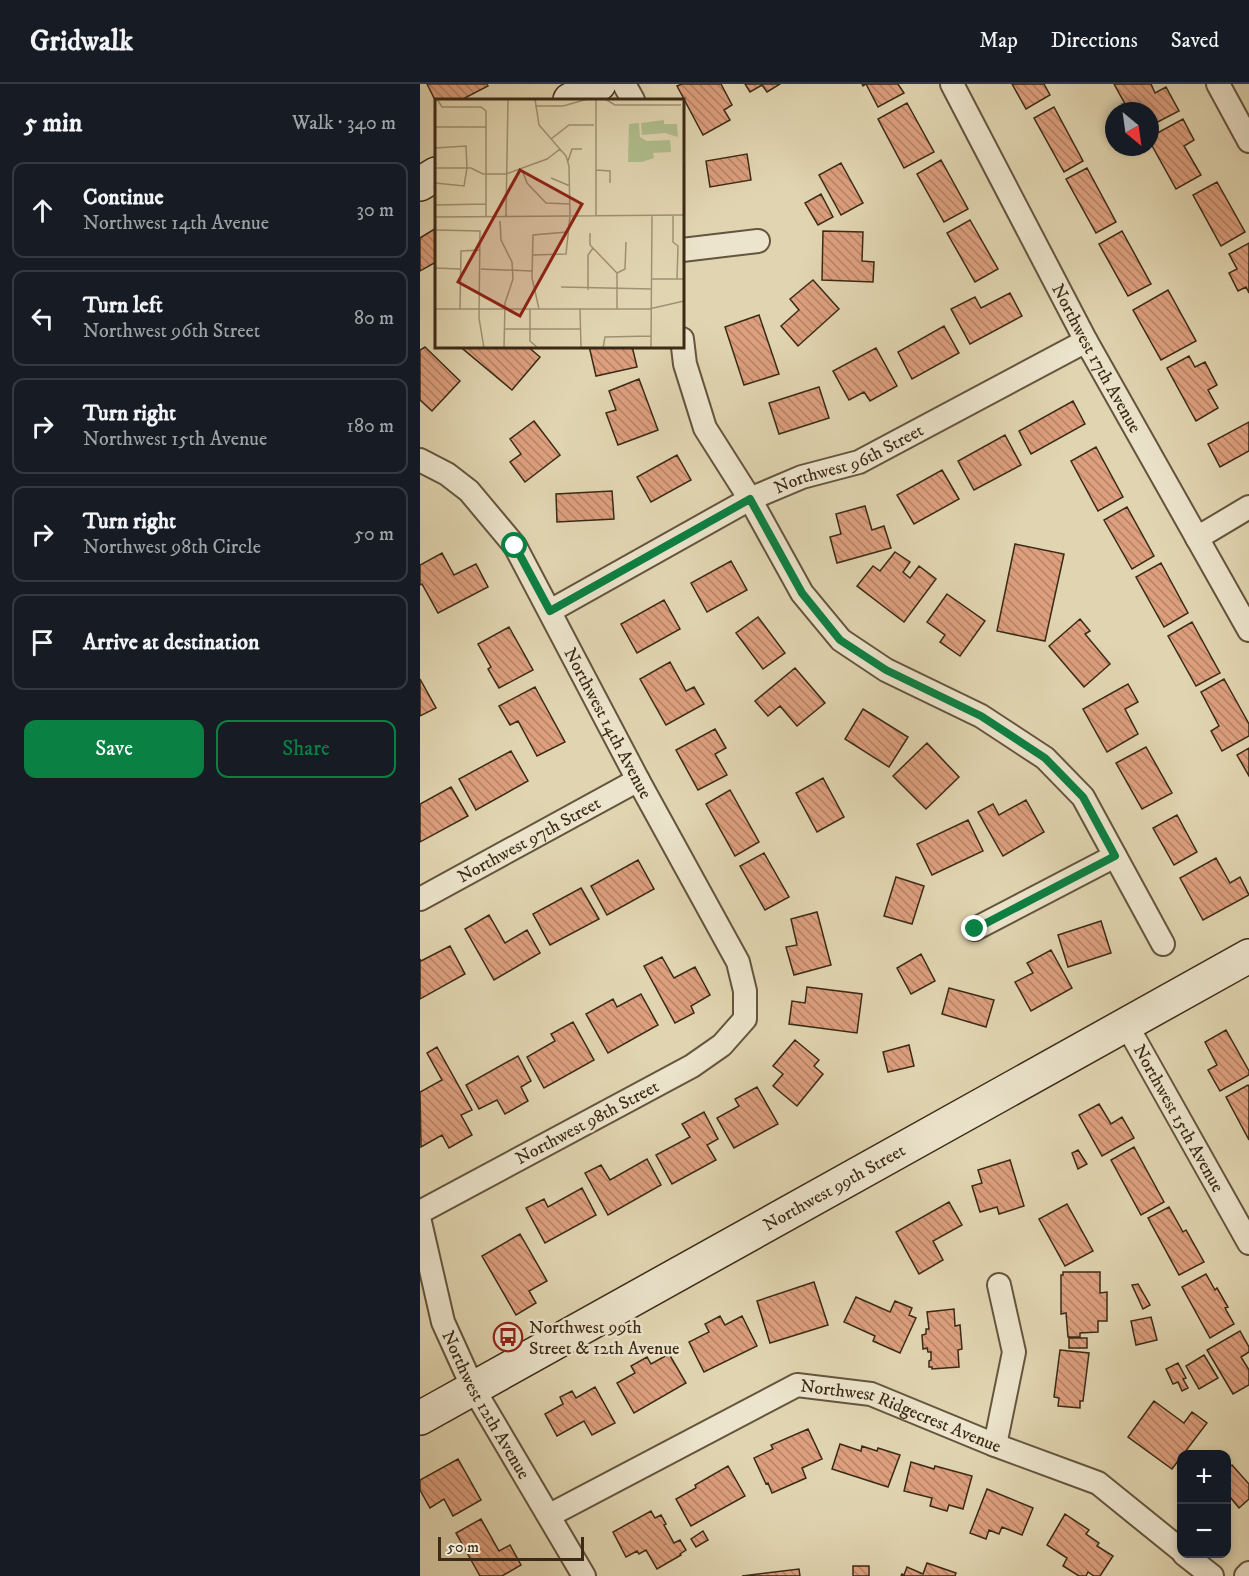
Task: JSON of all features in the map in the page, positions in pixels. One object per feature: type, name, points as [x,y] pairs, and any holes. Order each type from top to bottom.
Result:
[{"type":"main road","points":[[572,99],[599,84]]},
{"type":"main road","points":[[420,184],[435,175]]},
{"type":"main road","name":"Northwest 99th Street","points":[[420,1418],[1249,956]]},
{"type":"street","points":[[624,84],[632,99]]},
{"type":"street","name":"Northwest 17th Avenue","points":[[952,84],[1086,341],[1249,630]]},
{"type":"street","points":[[1218,84],[1249,141]]},
{"type":"street","points":[[684,250],[758,241]]},
{"type":"street","name":"Northwest 96th Street","points":[[550,611],[750,499],[802,477],[860,462],[1086,341]]},
{"type":"street","points":[[683,348],[685,364],[705,428],[750,499],[802,593],[840,640],[886,670],[981,716],[1045,758],[1083,797],[1163,944]]},
{"type":"street","name":"Northwest 14th Avenue","points":[[420,460],[447,474],[474,498],[515,546],[638,780],[738,962],[745,991],[745,1020]]},
{"type":"street","points":[[1197,538],[1249,507]]},
{"type":"street","name":"Northwest 97th Street","points":[[420,899],[638,780]]},
{"type":"street","points":[[975,929],[1115,856]]},
{"type":"street","name":"Northwest 98th Street","points":[[420,1212],[692,1066],[722,1046],[745,1020]]},
{"type":"street","name":"Northwest 15th Avenue","points":[[1126,1024],[1249,1243]]},
{"type":"street","name":"Northwest 12th Avenue","points":[[420,1222],[443,1322],[473,1388],[584,1576]]},
{"type":"street","points":[[995,1444],[1014,1352],[999,1285]]},
{"type":"street","name":"Northwest Ridgecrest Avenue","points":[[550,1515],[797,1385],[871,1394],[1098,1483],[1177,1547]]},
{"type":"street","name":"Northwest Ridgecrest Avenue","points":[[1190,1558],[1212,1576]]},
{"type":"street","points":[[1246,1576],[1249,1573]]},
{"type":"building","points":[[427,84],[487,84],[488,86],[463,99],[435,100]]},
{"type":"building","points":[[721,84],[732,105],[724,110],[730,120],[703,135],[677,86]]},
{"type":"building","points":[[745,84],[780,84],[767,92],[762,85],[750,92]]},
{"type":"building","points":[[866,84],[898,84],[904,93],[878,107]]},
{"type":"building","points":[[1012,84],[1044,84],[1050,95],[1026,109]]},
{"type":"building","points":[[1114,84],[1151,84],[1155,93],[1166,87],[1179,111],[1159,121],[1159,102],[1124,102]]},
{"type":"building","points":[[907,103],[934,152],[904,168],[878,119]]},
{"type":"building","points":[[1054,107],[1083,161],[1064,172],[1034,118]]},
{"type":"building","points":[[1183,119],[1194,140],[1184,146],[1201,175],[1176,189],[1158,156],[1159,132]]},
{"type":"building","points":[[747,154],[751,180],[710,187],[706,161]]},
{"type":"building","points":[[941,160],[968,209],[944,222],[917,174]]},
{"type":"building","points":[[841,163],[863,203],[841,215],[819,175]]},
{"type":"building","points":[[1087,168],[1116,222],[1096,233],[1066,179]]},
{"type":"building","points":[[1217,182],[1245,232],[1221,246],[1193,195]]},
{"type":"building","points":[[821,194],[833,217],[818,225],[805,203]]},
{"type":"building","points":[[970,220],[998,269],[975,282],[947,233]]},
{"type":"building","points":[[435,229],[435,263],[420,271],[420,238]]},
{"type":"building","points":[[823,231],[863,232],[862,261],[874,262],[873,282],[822,280]]},
{"type":"building","points":[[1122,231],[1151,284],[1128,296],[1099,244]]},
{"type":"building","points":[[1249,243],[1249,293],[1246,287],[1238,291],[1229,273],[1237,269],[1229,254]]},
{"type":"building","points":[[813,280],[839,309],[798,346],[781,326],[799,310],[790,299]]},
{"type":"building","points":[[1168,290],[1196,341],[1161,360],[1133,310]]},
{"type":"building","points":[[1010,293],[1022,316],[970,344],[951,309],[975,297],[981,308]]},
{"type":"building","points":[[759,315],[779,374],[744,385],[725,327]]},
{"type":"building","points":[[944,326],[959,353],[912,379],[898,352]]},
{"type":"building","points":[[425,347],[460,381],[432,411],[420,400],[420,350]]},
{"type":"building","points":[[529,348],[540,357],[512,390],[463,349]]},
{"type":"building","points":[[589,348],[632,348],[637,367],[596,376]]},
{"type":"building","points":[[876,348],[897,386],[870,401],[864,392],[849,400],[833,371]]},
{"type":"building","points":[[1189,356],[1195,367],[1205,362],[1217,385],[1208,390],[1218,408],[1196,421],[1167,368]]},
{"type":"building","points":[[639,379],[658,430],[618,445],[606,413],[616,410],[609,391]]},
{"type":"building","points":[[819,387],[829,418],[779,434],[769,403]]},
{"type":"building","points":[[1073,401],[1085,424],[1031,454],[1019,431]]},
{"type":"building","points":[[534,421],[560,455],[525,482],[510,462],[521,454],[510,439]]},
{"type":"building","points":[[1249,422],[1249,451],[1220,467],[1208,444]]},
{"type":"building","points":[[1005,435],[1021,465],[974,490],[958,461]]},
{"type":"building","points":[[1096,447],[1123,497],[1098,511],[1071,461]]},
{"type":"building","points":[[677,455],[691,480],[651,502],[637,477]]},
{"type":"building","points":[[942,470],[959,499],[914,524],[897,495]]},
{"type":"building","points":[[612,491],[614,519],[557,522],[556,494]]},
{"type":"building","points":[[865,506],[872,530],[884,526],[891,548],[837,563],[830,537],[841,534],[836,514]]},
{"type":"building","points":[[1127,507],[1154,556],[1132,569],[1104,520]]},
{"type":"building","points":[[1015,544],[1064,554],[1045,641],[997,631]]},
{"type":"building","points":[[895,552],[910,562],[903,572],[910,578],[919,566],[936,579],[904,622],[857,586],[873,566],[880,571]]},
{"type":"building","points":[[442,553],[454,575],[476,564],[488,587],[438,613],[422,584],[420,585],[420,565]]},
{"type":"building","points":[[731,561],[747,590],[707,612],[691,583]]},
{"type":"building","points":[[1161,563],[1188,613],[1164,627],[1136,577]]},
{"type":"building","points":[[947,594],[985,621],[960,656],[940,642],[945,635],[927,622]]},
{"type":"building","points":[[664,600],[680,629],[637,653],[621,624]]},
{"type":"building","points":[[758,617],[785,653],[763,669],[736,633]]},
{"type":"building","points":[[1080,619],[1090,631],[1085,634],[1110,664],[1084,687],[1049,646]]},
{"type":"building","points":[[1192,622],[1220,673],[1196,686],[1168,636]]},
{"type":"building","points":[[509,627],[533,670],[499,688],[488,669],[491,667],[478,644]]},
{"type":"building","points":[[670,662],[686,691],[694,687],[704,704],[666,725],[640,679]]},
{"type":"building","points":[[795,668],[825,703],[797,726],[780,706],[768,716],[755,701]]},
{"type":"building","points":[[420,679],[436,708],[420,716]]},
{"type":"building","points":[[1224,679],[1249,724],[1249,736],[1222,751],[1211,731],[1219,726],[1201,692]]},
{"type":"building","points":[[1128,684],[1138,702],[1125,709],[1138,734],[1107,752],[1083,709]]},
{"type":"building","points":[[535,687],[565,742],[537,756],[518,721],[510,725],[499,706]]},
{"type":"building","points":[[863,709],[908,737],[889,767],[845,739]]},
{"type":"building","points":[[715,729],[726,748],[715,754],[727,775],[698,790],[676,750]]},
{"type":"building","points":[[927,743],[959,777],[926,809],[893,776]]},
{"type":"building","points":[[1146,747],[1172,793],[1142,809],[1116,763]]},
{"type":"building","points":[[1249,748],[1249,776],[1237,755]]},
{"type":"building","points":[[511,751],[528,781],[476,810],[459,779]]},
{"type":"building","points":[[823,778],[844,817],[817,832],[796,793]]},
{"type":"building","points":[[451,787],[468,816],[420,842],[420,804]]},
{"type":"building","points":[[730,790],[759,842],[735,856],[706,804]]},
{"type":"building","points":[[1026,800],[1044,832],[1003,856],[978,812],[993,804],[999,815]]},
{"type":"building","points":[[1177,815],[1197,852],[1174,865],[1153,828]]},
{"type":"building","points":[[968,820],[983,851],[932,875],[917,844]]},
{"type":"building","points":[[764,853],[789,897],[765,910],[740,866]]},
{"type":"building","points":[[1216,858],[1230,883],[1240,877],[1249,895],[1203,920],[1180,878]]},
{"type":"building","points":[[638,860],[654,889],[607,915],[591,886]]},
{"type":"building","points":[[896,877],[924,886],[912,924],[884,916]]},
{"type":"building","points":[[581,888],[599,919],[550,945],[533,914]]},
{"type":"building","points":[[817,912],[831,965],[794,975],[786,947],[797,945],[791,919]]},
{"type":"building","points":[[489,915],[505,943],[527,930],[540,953],[494,980],[465,929]]},
{"type":"building","points":[[1101,921],[1111,953],[1068,967],[1058,935]]},
{"type":"building","points":[[450,946],[465,974],[420,999],[420,959],[421,961]]},
{"type":"building","points":[[1051,950],[1072,988],[1031,1011],[1015,982],[1033,973],[1027,963]]},
{"type":"building","points":[[921,954],[935,981],[911,994],[897,968]]},
{"type":"building","points":[[662,957],[674,978],[695,967],[710,995],[691,1006],[694,1013],[675,1023],[644,966]]},
{"type":"building","points":[[807,987],[862,994],[857,1033],[789,1024],[792,1001],[805,1003]]},
{"type":"building","points":[[949,988],[994,1000],[986,1027],[942,1014]]},
{"type":"building","points":[[641,994],[658,1025],[608,1053],[586,1014],[613,999],[617,1007]]},
{"type":"building","points":[[573,1022],[594,1060],[544,1088],[527,1057],[555,1041],[551,1034]]},
{"type":"building","points":[[1226,1030],[1249,1071],[1249,1075],[1220,1091],[1208,1070],[1217,1065],[1205,1042]]},
{"type":"building","points":[[795,1040],[819,1060],[814,1066],[823,1074],[797,1106],[773,1086],[783,1074],[773,1066]]},
{"type":"building","points":[[909,1045],[914,1066],[888,1072],[883,1052]]},
{"type":"building","points":[[437,1047],[472,1110],[461,1115],[472,1135],[449,1148],[442,1135],[421,1147],[420,1092],[442,1080],[427,1053]]},
{"type":"building","points":[[518,1056],[531,1081],[521,1087],[528,1101],[505,1114],[497,1100],[479,1109],[466,1085]]},
{"type":"building","points":[[1248,1085],[1249,1087],[1249,1140],[1226,1097]]},
{"type":"building","points":[[757,1087],[778,1124],[734,1148],[717,1118],[739,1106],[735,1099]]},
{"type":"building","points":[[1099,1104],[1111,1124],[1122,1117],[1134,1138],[1102,1156],[1079,1115]]},
{"type":"building","points":[[704,1112],[718,1139],[707,1145],[716,1160],[672,1184],[656,1155],[690,1137],[682,1124]]},
{"type":"building","points":[[1134,1147],[1164,1202],[1141,1215],[1111,1160]]},
{"type":"building","points":[[1078,1150],[1087,1164],[1078,1169],[1072,1153]]},
{"type":"building","points":[[647,1159],[661,1185],[608,1215],[585,1173],[601,1165],[610,1180]]},
{"type":"building","points":[[1010,1160],[1024,1206],[999,1214],[997,1207],[980,1212],[972,1186],[982,1183],[978,1170]]},
{"type":"building","points":[[582,1188],[596,1215],[545,1243],[526,1208],[544,1199],[548,1207]]},
{"type":"building","points":[[949,1202],[962,1225],[933,1241],[943,1260],[919,1274],[896,1232]]},
{"type":"building","points":[[1067,1204],[1093,1251],[1065,1266],[1039,1219]]},
{"type":"building","points":[[1169,1207],[1183,1232],[1186,1230],[1204,1262],[1179,1275],[1148,1218]]},
{"type":"building","points":[[520,1234],[547,1281],[529,1291],[536,1303],[516,1315],[482,1256]]},
{"type":"building","points":[[1063,1272],[1100,1272],[1100,1293],[1107,1292],[1107,1321],[1098,1321],[1098,1332],[1080,1333],[1080,1337],[1068,1337],[1066,1313],[1061,1314],[1061,1275]]},
{"type":"building","points":[[1206,1274],[1228,1307],[1225,1308],[1234,1324],[1210,1338],[1182,1287]]},
{"type":"building","points":[[814,1282],[828,1325],[770,1343],[757,1301]]},
{"type":"building","points":[[1138,1284],[1150,1305],[1143,1309],[1132,1285]]},
{"type":"building","points":[[856,1297],[890,1312],[895,1301],[912,1308],[909,1315],[916,1318],[900,1353],[873,1341],[875,1336],[844,1322]]},
{"type":"building","points":[[954,1309],[955,1326],[960,1325],[962,1349],[958,1350],[959,1367],[932,1369],[929,1367],[931,1352],[928,1352],[927,1348],[923,1349],[922,1335],[926,1334],[926,1329],[929,1329],[927,1312]]},
{"type":"building","points":[[720,1316],[725,1325],[742,1316],[757,1346],[704,1372],[689,1342],[709,1332],[705,1324]]},
{"type":"building","points":[[1151,1317],[1157,1340],[1136,1345],[1131,1321]]},
{"type":"building","points":[[1240,1331],[1249,1347],[1249,1352],[1241,1357],[1249,1370],[1249,1385],[1233,1394],[1207,1350]]},
{"type":"building","points":[[1069,1338],[1087,1338],[1087,1348],[1069,1348]]},
{"type":"building","points":[[1060,1350],[1089,1353],[1083,1401],[1080,1401],[1080,1408],[1058,1406],[1059,1398],[1054,1397]]},
{"type":"building","points":[[669,1354],[686,1383],[634,1413],[617,1383],[635,1373],[631,1366],[647,1357],[651,1364]]},
{"type":"building","points":[[1204,1355],[1218,1378],[1199,1389],[1186,1366]]},
{"type":"building","points":[[1178,1363],[1186,1378],[1183,1379],[1188,1388],[1182,1391],[1178,1382],[1173,1384],[1166,1369]]},
{"type":"building","points":[[595,1387],[615,1423],[592,1435],[584,1421],[557,1436],[545,1414],[563,1404],[560,1397],[572,1391],[576,1398]]},
{"type":"building","points":[[1154,1401],[1184,1423],[1192,1412],[1207,1423],[1186,1450],[1177,1450],[1177,1462],[1172,1469],[1128,1437]]},
{"type":"building","points":[[808,1429],[822,1459],[802,1468],[806,1478],[772,1493],[754,1458],[773,1449],[771,1445]]},
{"type":"building","points":[[840,1444],[861,1451],[862,1446],[900,1455],[888,1487],[832,1469]]},
{"type":"building","points":[[458,1459],[481,1500],[453,1516],[444,1499],[430,1508],[420,1490],[420,1480]]},
{"type":"building","points":[[911,1462],[972,1476],[963,1509],[949,1505],[947,1511],[930,1506],[932,1498],[904,1491]]},
{"type":"building","points":[[728,1466],[745,1496],[691,1526],[676,1499]]},
{"type":"building","points":[[1231,1466],[1249,1484],[1249,1499],[1239,1508],[1231,1498]]},
{"type":"building","points":[[987,1489],[1033,1508],[1022,1535],[1002,1527],[999,1534],[989,1530],[986,1539],[970,1533]]},
{"type":"building","points":[[651,1511],[655,1518],[661,1515],[674,1543],[680,1540],[686,1550],[657,1569],[646,1550],[639,1554],[637,1551],[626,1557],[613,1532]]},
{"type":"building","points":[[1065,1514],[1089,1530],[1086,1534],[1099,1543],[1097,1546],[1113,1556],[1100,1576],[1094,1576],[1088,1572],[1086,1576],[1079,1576],[1063,1566],[1067,1558],[1047,1545]]},
{"type":"building","points":[[481,1519],[499,1551],[510,1545],[521,1565],[502,1576],[480,1576],[456,1533]]},
{"type":"building","points":[[703,1531],[708,1540],[696,1547],[691,1539]]},
{"type":"building","points":[[927,1563],[956,1573],[955,1576],[901,1576],[904,1575],[907,1567],[923,1574]]},
{"type":"building","points":[[853,1566],[869,1566],[869,1576],[853,1576]]},
{"type":"building","points":[[799,1569],[800,1576],[742,1576]]},
{"type":"place","name":"Northwest 99th Street & 12th Avenue","points":[[508,1337]]},
{"type":"route","points":[[515,546],[550,611],[750,499],[802,593],[840,640],[886,670],[981,716],[1045,758],[1083,797],[1115,856],[975,929]]}]
